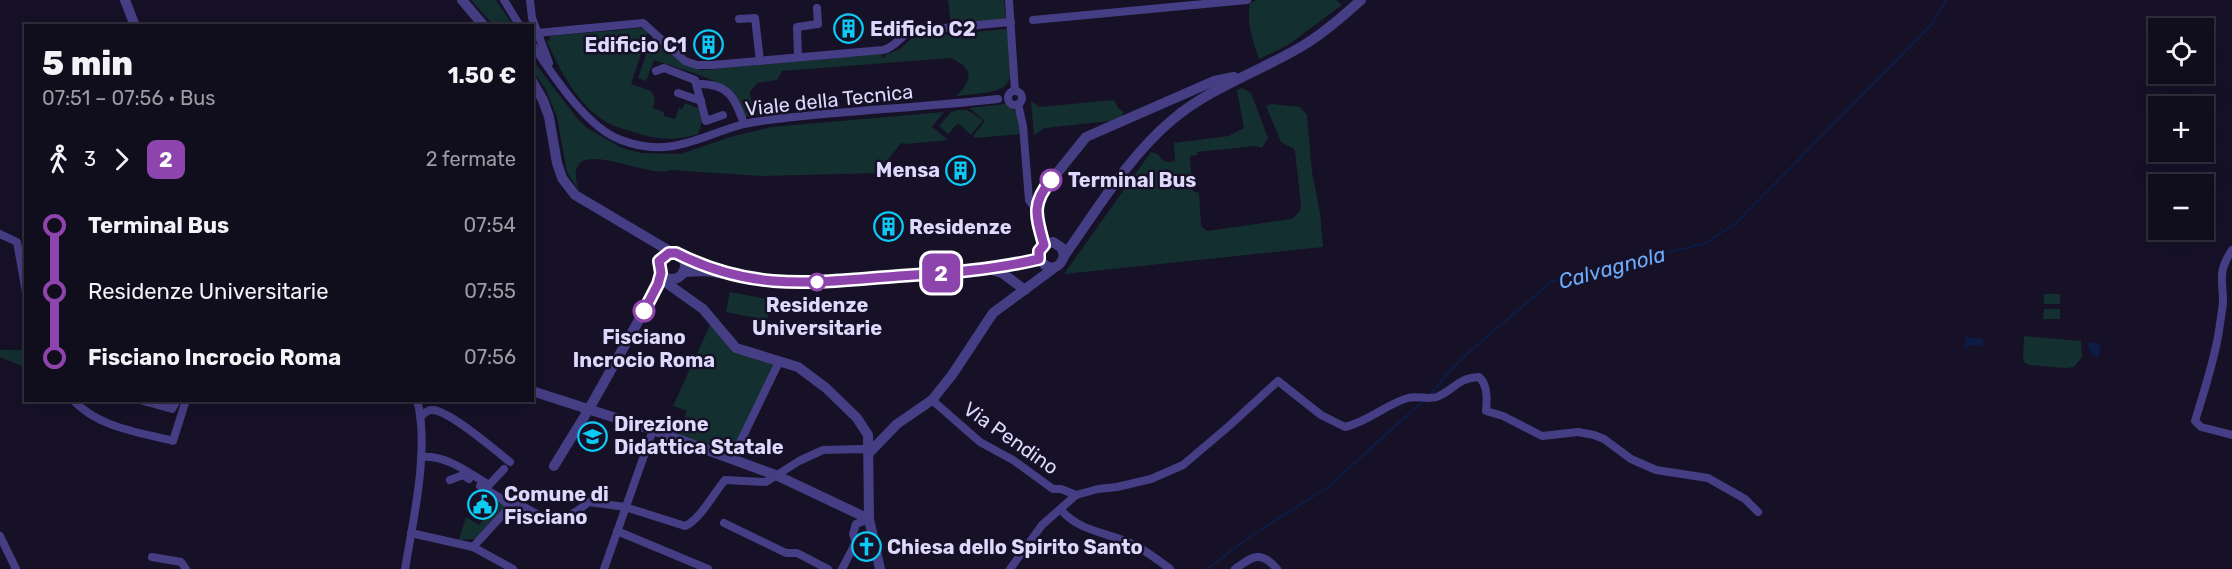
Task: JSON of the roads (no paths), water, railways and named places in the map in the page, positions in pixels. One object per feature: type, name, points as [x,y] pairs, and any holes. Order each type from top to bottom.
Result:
[{"type":"street","points":[[125,0],[134,24]]},
{"type":"street","points":[[462,0],[482,24]]},
{"type":"street","points":[[504,0],[521,24]]},
{"type":"street","points":[[530,0],[534,24]]},
{"type":"street","points":[[1009,0],[1014,98],[1023,126],[1029,200],[1036,209],[1044,245]]},
{"type":"street","points":[[1033,20],[1247,0]]},
{"type":"street","points":[[870,452],[897,424],[932,400],[952,375],[993,313],[1061,263],[1083,229],[1149,142],[1174,119],[1220,88],[1323,33],[1361,0]]},
{"type":"street","points":[[798,57],[797,27],[818,24],[817,8]]},
{"type":"street","points":[[739,19],[755,18],[760,61]]},
{"type":"street","points":[[553,72],[535,31],[643,23],[685,61],[691,64],[712,65],[883,50],[891,48],[902,35],[911,31],[1011,22]]},
{"type":"street","name":"Viale della Tecnica","points":[[534,47],[580,110],[597,127],[620,140],[651,147],[677,147],[744,124],[785,118],[1014,98]]},
{"type":"street","points":[[656,71],[664,68],[693,78],[697,84],[706,121],[723,115]]},
{"type":"street","points":[[1036,209],[1041,193],[1086,137],[1214,81],[1246,75]]},
{"type":"street","points":[[697,84],[709,84],[725,90],[736,101],[744,124]]},
{"type":"street","points":[[534,85],[546,108],[562,178],[575,195],[642,236],[677,254],[726,274]]},
{"type":"street","points":[[678,93],[701,101]]},
{"type":"street","points":[[1056,243],[1083,229]]},
{"type":"street","points":[[0,234],[17,242],[24,281]]},
{"type":"street","points":[[642,236],[668,284],[703,309],[736,348],[798,367],[826,388],[857,418],[868,435],[869,515],[880,569]]},
{"type":"street","points":[[1054,268],[1044,265],[1039,259],[1039,251],[1044,245],[1050,242],[1056,243],[1062,248],[1064,256]]},
{"type":"street","points":[[2232,250],[2224,262],[2220,280],[2223,303],[2219,331],[2196,421],[2201,428],[2232,435]]},
{"type":"street","points":[[554,466],[644,311],[658,284],[663,256],[677,254]]},
{"type":"street","points":[[677,254],[684,261],[682,288],[687,297]]},
{"type":"street","points":[[661,272],[674,279],[683,273],[708,271],[765,281],[806,283],[986,269],[1039,259]]},
{"type":"street","points":[[986,269],[1002,273],[1024,290]]},
{"type":"street","points":[[732,459],[779,362]]},
{"type":"street","points":[[1010,569],[1038,530],[1076,495],[1151,479],[1183,465],[1278,381],[1321,415],[1345,427],[1367,419],[1394,403],[1408,398],[1434,399],[1451,390],[1465,378],[1479,377],[1483,380],[1486,392],[1486,411],[1503,416],[1542,436],[1578,432],[1594,435],[1604,439],[1631,459],[1656,470],[1708,478],[1744,499],[1758,512]]},
{"type":"street","points":[[534,392],[653,430],[732,459],[869,515]]},
{"type":"street","name":"Via Pendino","points":[[932,400],[980,442],[1013,460],[1053,489],[1061,489],[1076,495]]},
{"type":"street","points":[[75,402],[90,416],[106,423],[173,441],[185,402]]},
{"type":"street","points":[[147,402],[172,409],[176,402]]},
{"type":"street","points":[[405,569],[421,457],[417,402]]},
{"type":"street","points":[[420,417],[427,411],[433,410],[446,414],[510,462]]},
{"type":"street","points":[[604,569],[653,430]]},
{"type":"street","points":[[473,547],[515,501],[542,517],[557,520],[572,516],[589,502],[626,507],[685,526],[693,523],[700,516],[710,497],[724,480],[766,482],[799,460],[823,450],[862,449],[870,452]]},
{"type":"street","points":[[421,457],[433,456],[449,461],[489,485],[504,469]]},
{"type":"street","points":[[450,480],[463,475],[502,499],[509,506]]},
{"type":"street","points":[[1061,510],[1076,524],[1130,543],[1170,569]]},
{"type":"street","points":[[842,569],[856,542],[853,534],[856,524],[869,515]]},
{"type":"street","points":[[724,523],[786,553],[797,553],[828,569]]},
{"type":"street","points":[[617,531],[708,569]]},
{"type":"street","points":[[411,533],[473,547],[513,569]]},
{"type":"street","points":[[0,536],[16,569]]},
{"type":"street","points":[[1235,569],[1249,559],[1259,556],[1267,559],[1277,569]]},
{"type":"street","points":[[152,557],[181,562],[186,569]]},
{"type":"water","points":[[1966,337],[1983,339],[1982,346],[1971,345],[1966,349],[1963,348],[1966,345]]},
{"type":"water","points":[[2087,342],[2101,344],[2098,358],[2091,354]]},
{"type":"waterway","name":"Calvagnola","points":[[1430,394],[1461,359],[1552,281],[1706,243],[1736,223],[1932,24],[1946,0]]},
{"type":"waterway","name":"Calvagnola","points":[[1207,569],[1248,538],[1328,487],[1424,400]]},
{"type":"place","name":"Edificio C2","points":[[849,29]]},
{"type":"place","name":"Edificio C1","points":[[708,45]]},
{"type":"place","name":"Mensa","points":[[961,170]]},
{"type":"place","name":"Terminal Bus","points":[[1051,180]]},
{"type":"place","name":"Residenze","points":[[888,227]]},
{"type":"place","name":"Residenze Universitarie","points":[[817,282]]},
{"type":"place","name":"Fisciano Incrocio Roma","points":[[644,311]]},
{"type":"place","name":"Direzione Didattica Statale","points":[[593,436]]},
{"type":"place","name":"Comune di Fisciano","points":[[483,505]]},
{"type":"place","name":"Chiesa dello Spirito Santo","points":[[866,547]]}]
